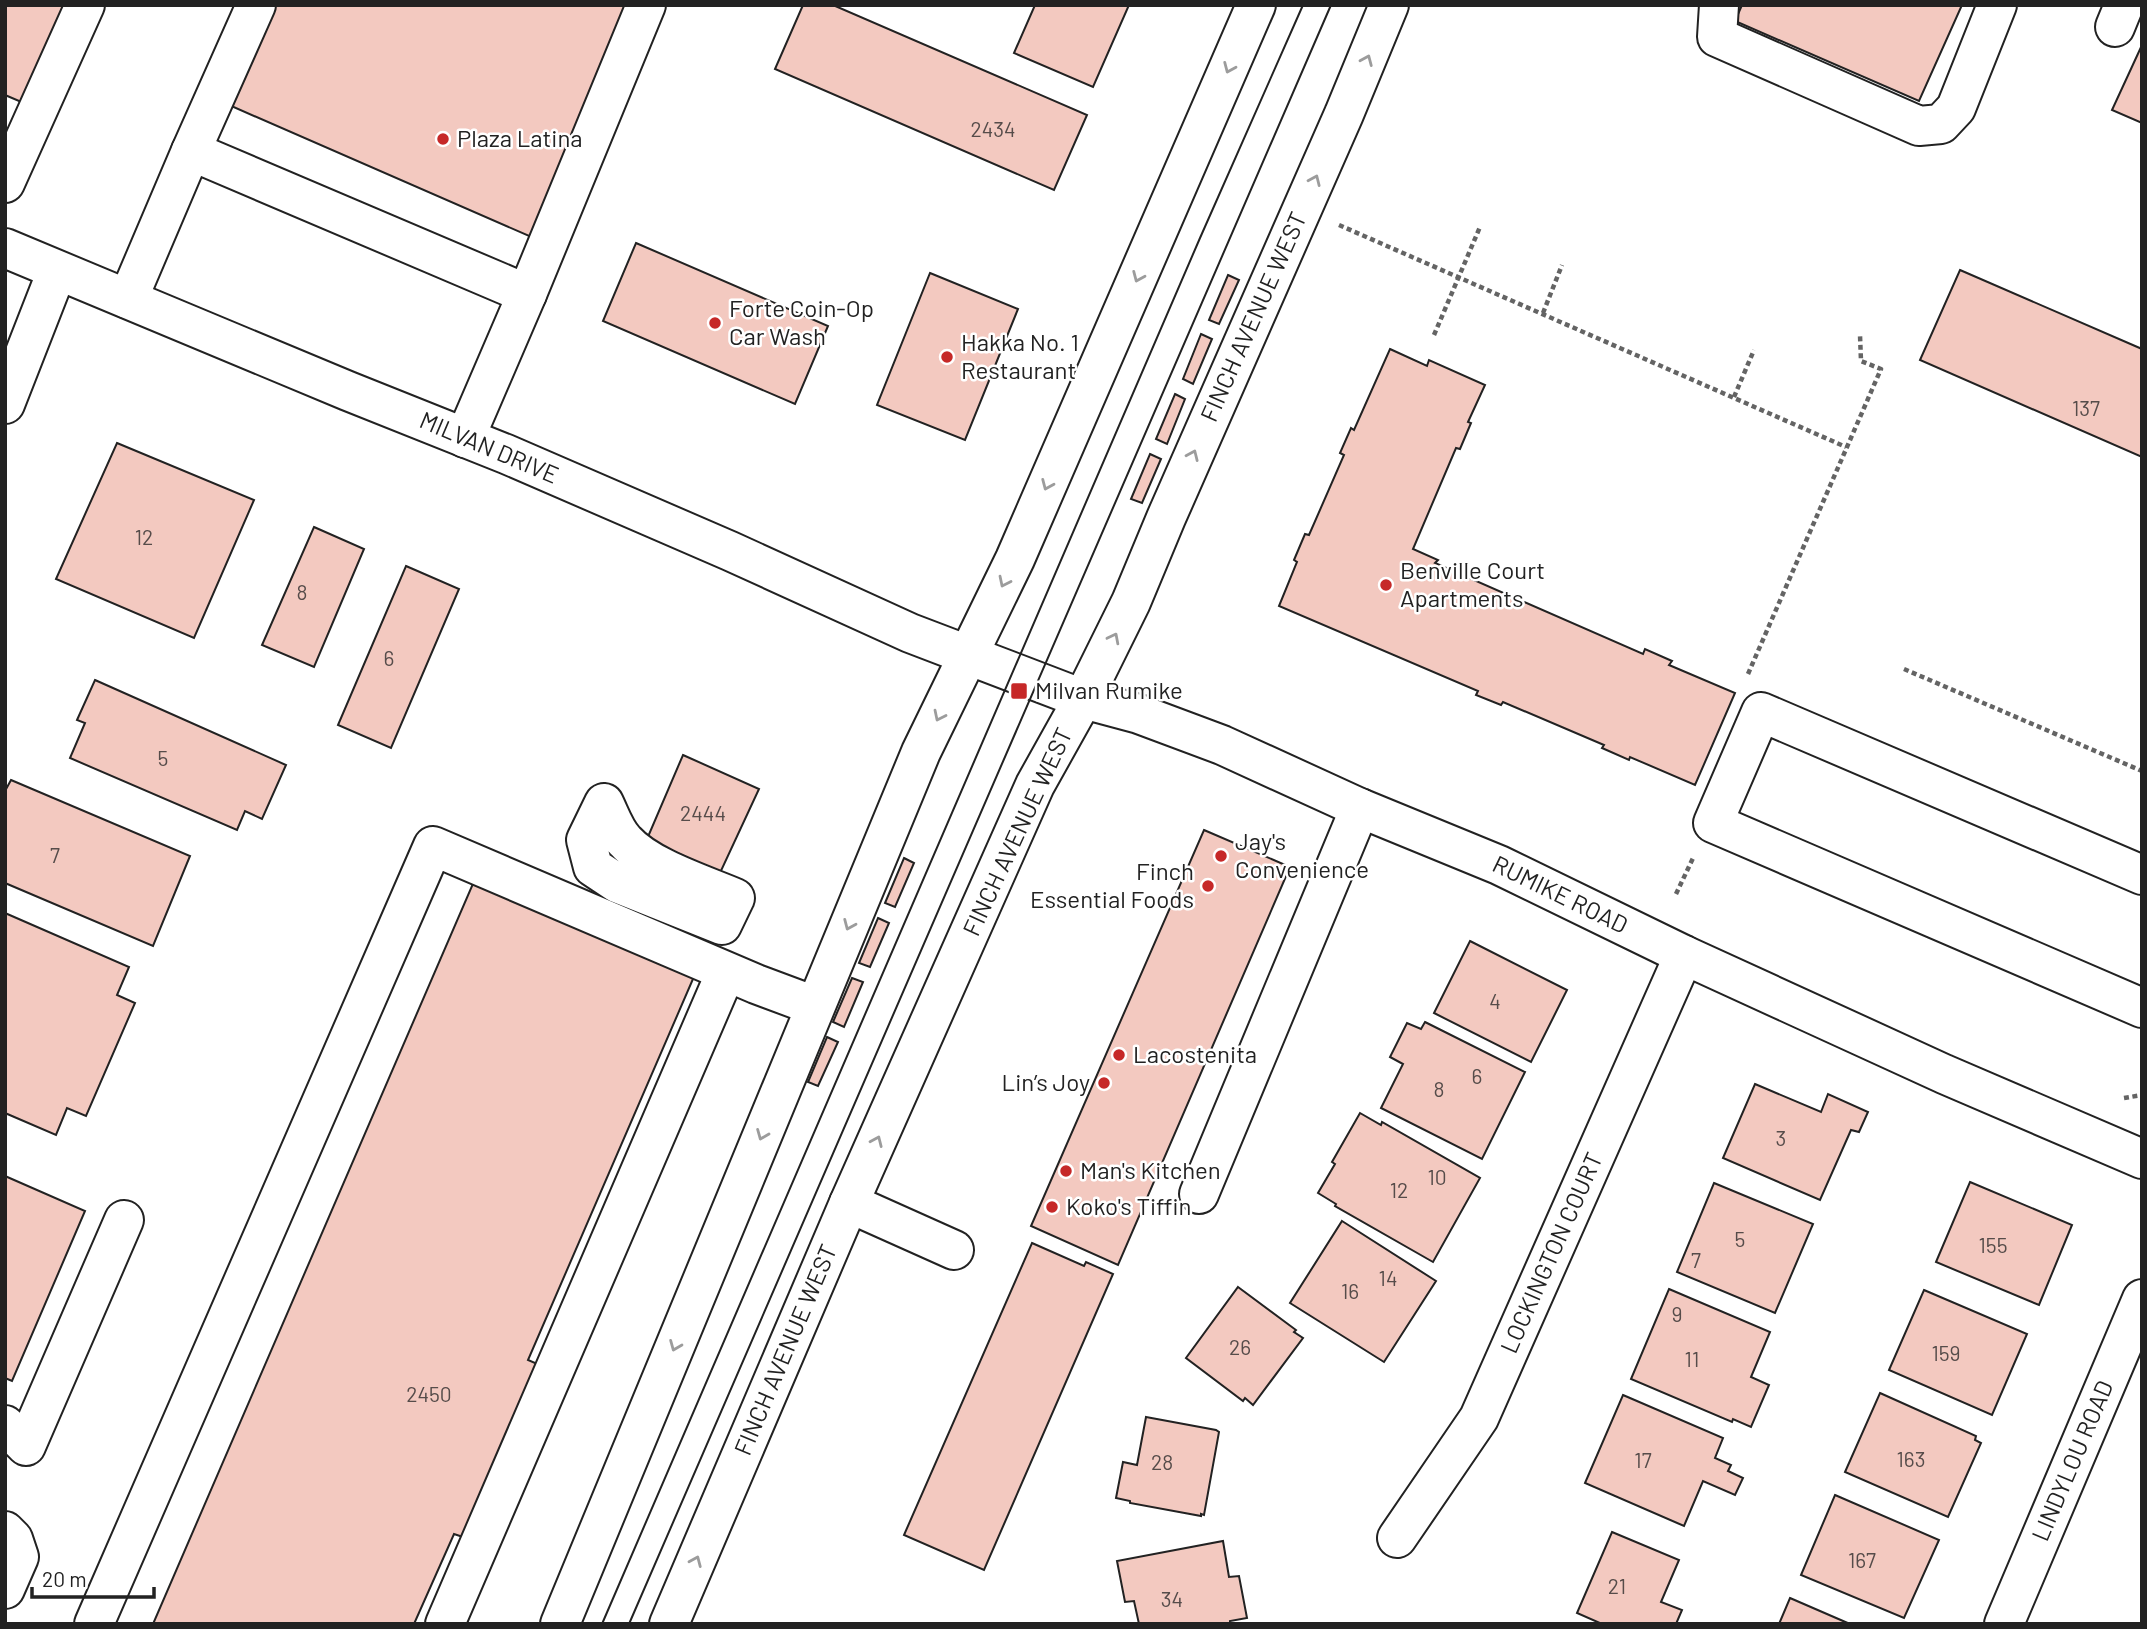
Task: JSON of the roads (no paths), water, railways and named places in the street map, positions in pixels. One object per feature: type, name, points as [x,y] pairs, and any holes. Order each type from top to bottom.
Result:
[{"type":"main road","points":[[5,183],[85,5]]},
{"type":"main road","points":[[128,299],[256,5]]},
{"type":"main road","points":[[465,438],[646,5]]},
{"type":"main road","points":[[560,1624],[921,752],[1024,540],[1256,5]]},
{"type":"main road","name":"FINCH AVENUE WEST","points":[[669,1624],[849,1203],[1035,785],[1083,699],[1131,602],[1390,5]]},
{"type":"main road","points":[[1719,5],[1717,37],[1919,126],[1941,124],[1956,108],[1997,5]]},
{"type":"main road","points":[[191,151],[527,294]]},
{"type":"main road","name":"MILVAN DRIVE","points":[[5,248],[465,438],[730,551],[910,633],[969,655]]},
{"type":"main road","points":[[5,404],[57,271]]},
{"type":"main road","name":"RUMIKE ROAD","points":[[969,655],[1083,699],[1139,714],[1222,745],[1360,808],[1499,865],[1684,955],[1944,1074],[2142,1158]]},
{"type":"main road","points":[[2142,875],[1761,712],[1713,823],[2142,1008]]},
{"type":"main road","points":[[604,803],[622,838],[636,853],[735,898]]},
{"type":"main road","points":[[1199,1194],[1360,808]]},
{"type":"main road","points":[[94,1624],[433,846],[726,972],[815,1006]]},
{"type":"main road","name":"LOCKINGTON COURT","points":[[1397,1538],[1479,1418],[1684,955]]},
{"type":"main road","points":[[445,1624],[726,972]]},
{"type":"main road","points":[[849,1203],[954,1250]]},
{"type":"main road","points":[[5,1424],[26,1446],[124,1220]]},
{"type":"main road","name":"LINDYLOU ROAD","points":[[2004,1624],[2142,1299]]},
{"type":"main road","points":[[5,1531],[13,1539],[19,1557],[5,1589]]},
{"type":"tram line","points":[[602,1624],[1303,5]]},
{"type":"tram line","points":[[629,1624],[1331,5]]},
{"type":"place","name":"Plaza Latina","points":[[443,139]]},
{"type":"place","name":"Forte Coin-Op Car Wash","points":[[715,323]]},
{"type":"place","name":"Hakka No. 1 Restaurant","points":[[947,357]]},
{"type":"place","name":"Benville Court Apartments","points":[[1386,585]]},
{"type":"place","name":"Milvan Rumike","points":[[1019,691]]},
{"type":"place","name":"Jay's Convenience","points":[[1221,856]]},
{"type":"place","name":"Finch Essential Foods","points":[[1208,886]]},
{"type":"place","name":"Lacostenita","points":[[1119,1055]]},
{"type":"place","name":"Lin’s Joy","points":[[1104,1083]]},
{"type":"place","name":"Man's Kitchen","points":[[1066,1171]]},
{"type":"place","name":"Koko's Tiffin","points":[[1052,1207]]}]
